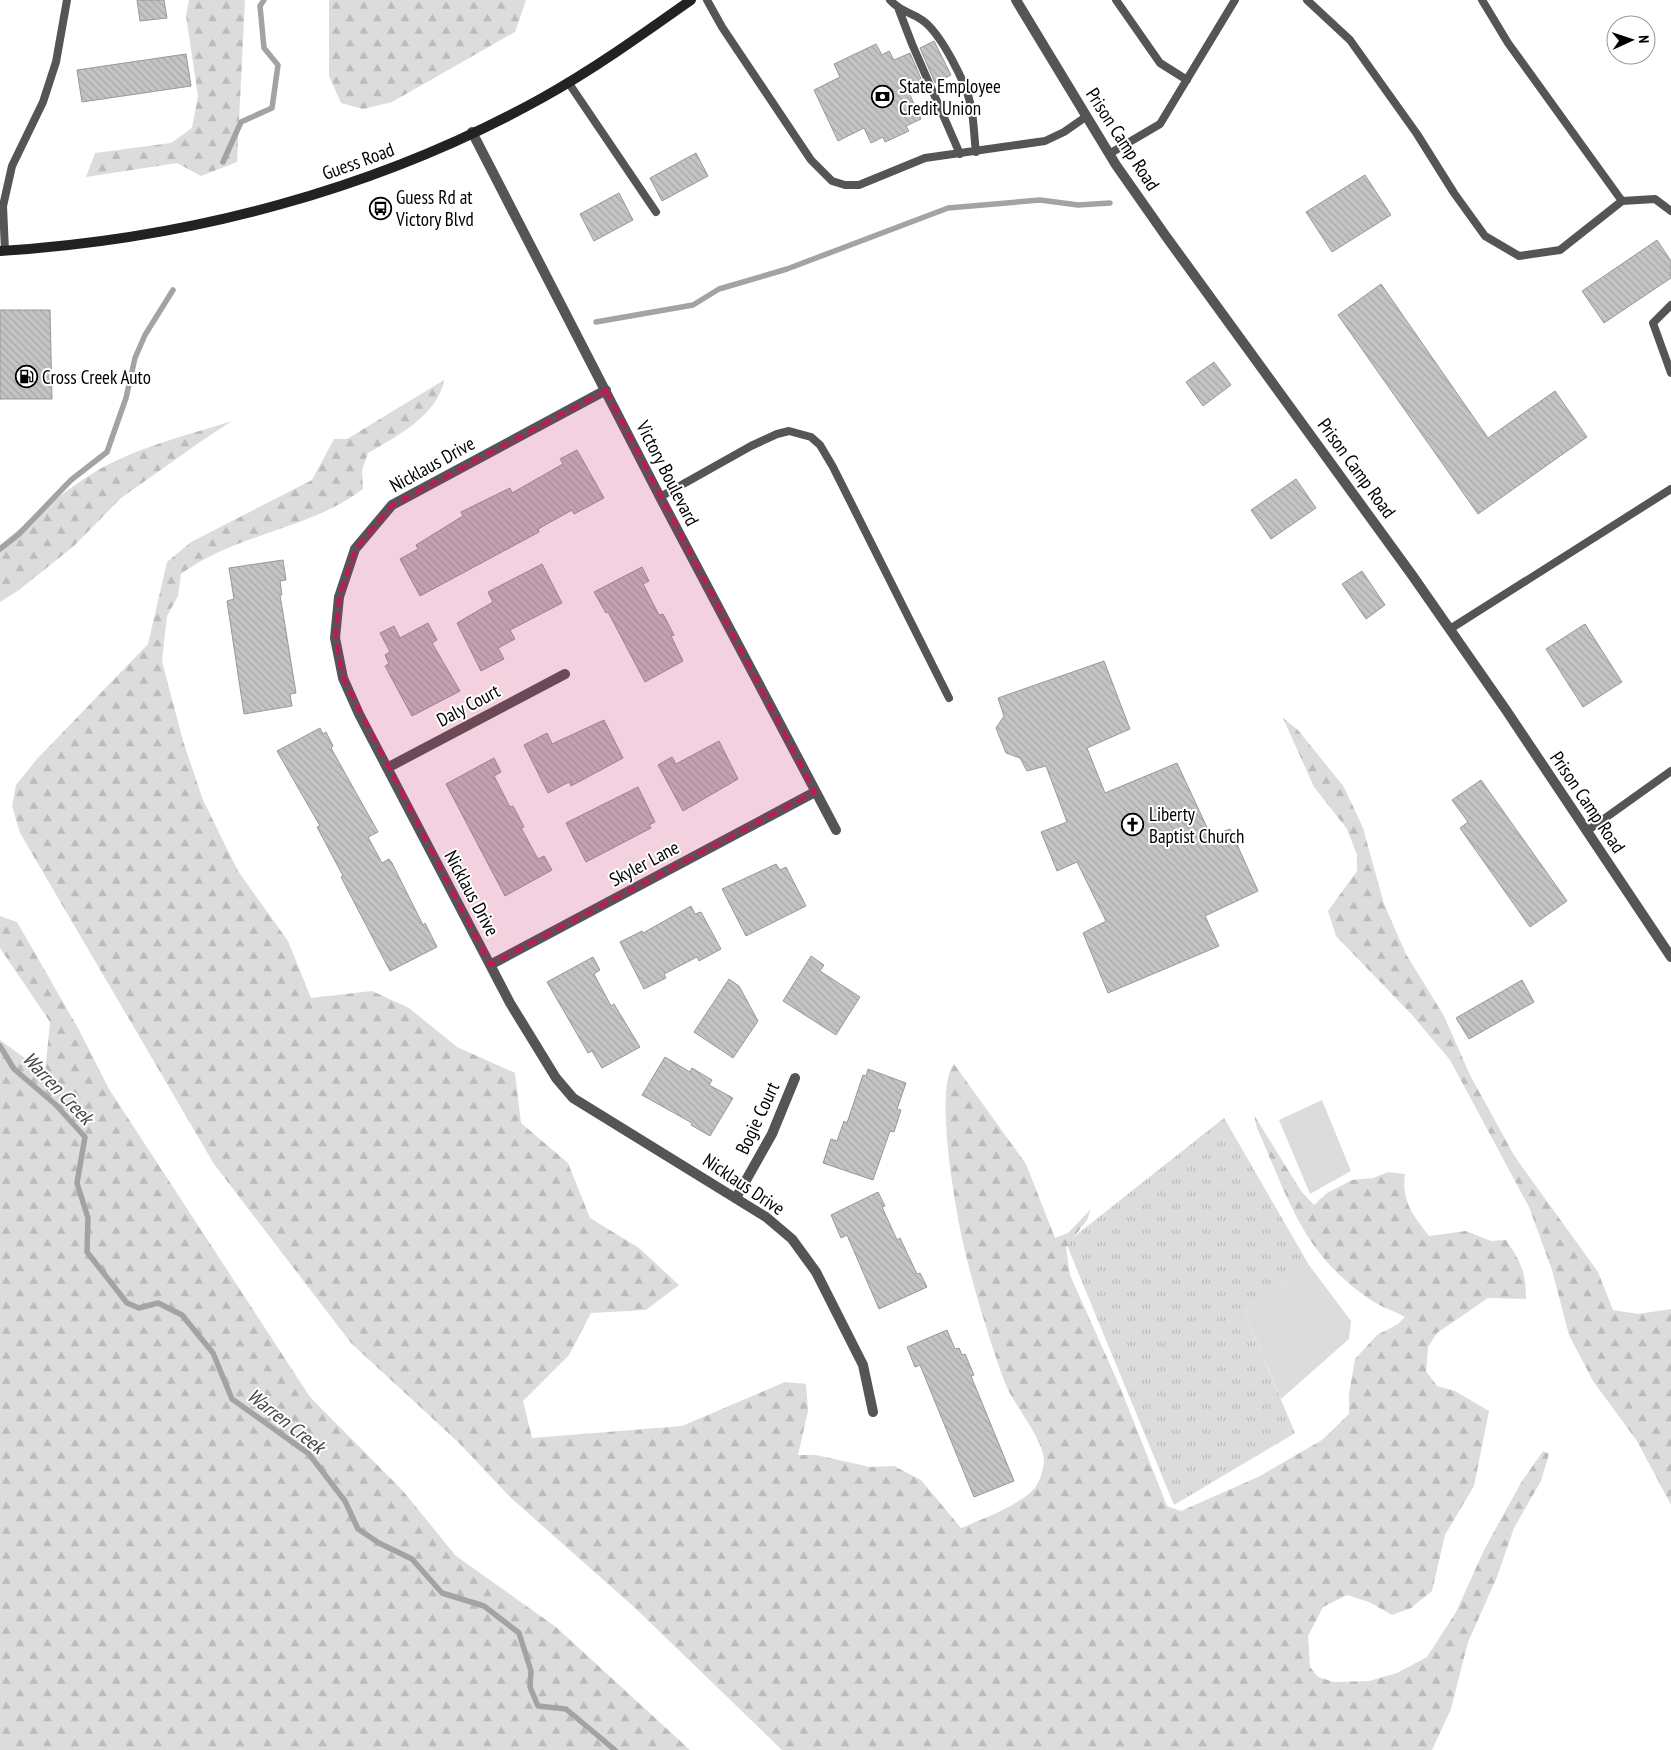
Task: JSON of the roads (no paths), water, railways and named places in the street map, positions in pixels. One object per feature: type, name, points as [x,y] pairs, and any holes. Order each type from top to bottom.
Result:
[{"type":"main road","name":"Guess Road","points":[[3,251],[194,226],[344,186],[414,159],[542,98],[598,65],[691,0]]},
{"type":"street","name":"Prison Camp Road","points":[[1016,0],[1109,154],[1165,235],[1450,629],[1671,957]]},
{"type":"street","name":"Victory Boulevard","points":[[472,132],[660,498],[836,830]]},
{"type":"street","name":"Nicklaus Drive","points":[[606,390],[392,505],[356,550],[339,597],[335,638],[343,678],[359,714],[490,965],[556,1078],[573,1098],[736,1198],[792,1238],[816,1272],[863,1365],[873,1412]]},
{"type":"street","name":"Daly Court","points":[[387,768],[565,674]]},
{"type":"street","name":"Skyler Lane","points":[[490,965],[816,792]]},
{"type":"street","name":"Bogie Court","points":[[736,1198],[772,1134],[795,1078]]},
{"type":"lane","points":[[3,251],[3,206],[12,166],[43,102],[56,62],[67,0]]},
{"type":"lane","points":[[707,0],[722,27],[811,160],[832,181],[845,185],[858,185],[925,158],[1045,141],[1064,132],[1087,116]]},
{"type":"lane","points":[[890,0],[900,10],[922,20],[936,34],[966,88],[972,106],[976,152]]},
{"type":"lane","points":[[1116,0],[1160,63],[1187,80]]},
{"type":"lane","points":[[1109,154],[1160,124],[1235,0]]},
{"type":"lane","points":[[1307,0],[1350,40],[1417,134],[1454,193],[1486,236],[1519,256],[1560,250],[1622,201],[1655,199],[1671,211]]},
{"type":"lane","points":[[1482,0],[1508,43],[1622,201]]},
{"type":"lane","points":[[900,10],[912,44],[960,154]]},
{"type":"lane","points":[[568,82],[656,212]]},
{"type":"lane","points":[[1671,305],[1653,322],[1671,372]]},
{"type":"lane","points":[[660,498],[777,434],[800,432],[811,437],[820,445],[833,466],[949,698]]},
{"type":"lane","points":[[1450,629],[1671,488]]},
{"type":"lane","points":[[1586,831],[1671,771]]},
{"type":"waterway","points":[[223,162],[241,122],[272,108],[278,65],[264,48],[260,6],[264,0]]},
{"type":"waterway","points":[[596,322],[693,305],[719,289],[787,269],[948,208],[1040,200],[1078,205],[1110,203]]},
{"type":"waterway","points":[[0,549],[19,534],[71,480],[107,452],[126,398],[135,358],[145,335],[173,290]]},
{"type":"waterway","name":"Warren Creek","points":[[0,1046],[14,1069],[56,1105],[85,1137],[77,1183],[88,1218],[87,1252],[127,1303],[139,1308],[158,1303],[182,1315],[213,1353],[232,1399],[309,1454],[345,1501],[358,1529],[379,1543],[412,1559],[442,1593],[484,1606],[519,1633],[531,1671],[530,1687],[538,1706],[566,1709],[615,1750]]},
{"type":"place","name":"State Employee Credit Union","points":[[883,97]]},
{"type":"place","name":"Guess Rd at Victory Blvd","points":[[380,208]]},
{"type":"place","name":"Cross Creek Auto","points":[[26,377]]},
{"type":"place","name":"Liberty Baptist Church","points":[[1133,825]]}]
